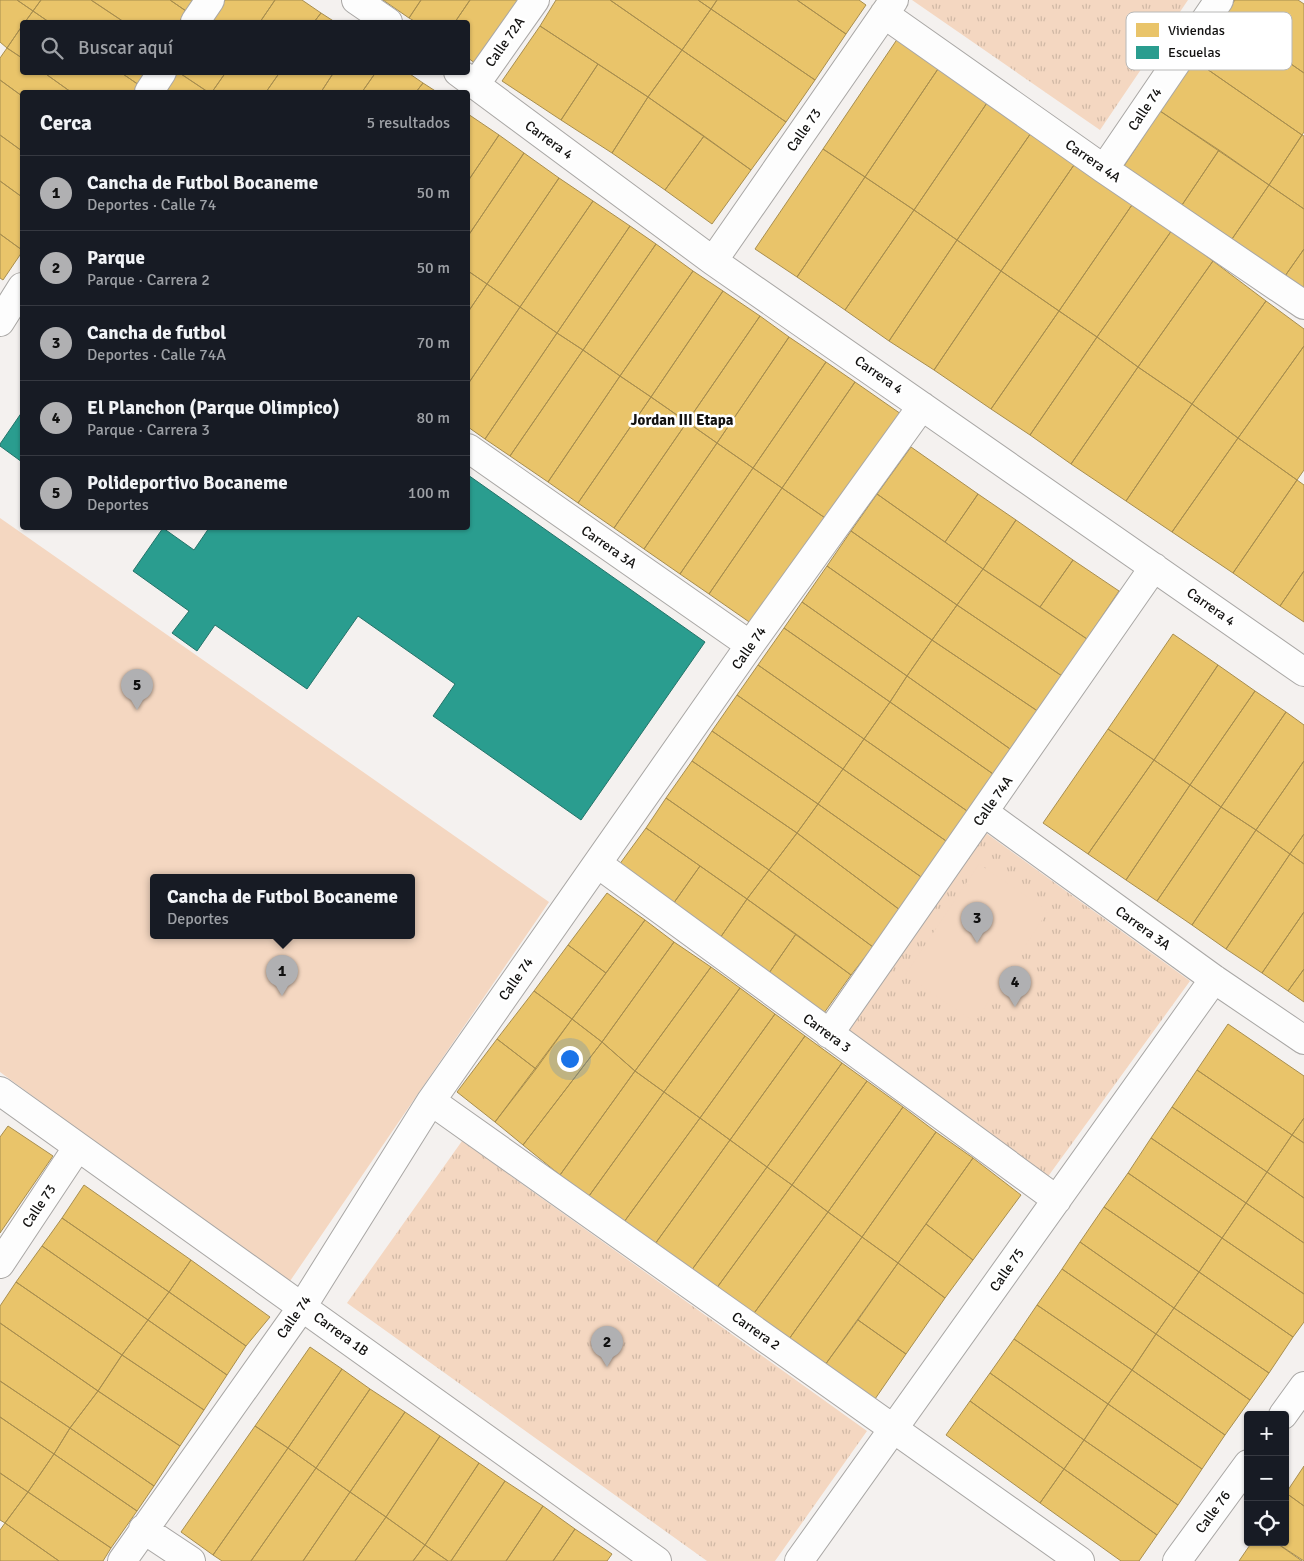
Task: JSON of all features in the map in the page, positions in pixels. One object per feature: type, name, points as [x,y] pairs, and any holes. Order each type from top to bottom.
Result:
[{"type":"street","points":[[196,20],[210,0]]},
{"type":"street","points":[[356,0],[385,20]]},
{"type":"street","name":"Calle 72A","points":[[470,74],[535,0]]},
{"type":"street","name":"Calle 74","points":[[1211,12],[1219,0]]},
{"type":"street","name":"Carrera 4A","points":[[889,7],[1104,169],[1304,305]]},
{"type":"street","name":"Calle 73","points":[[713,261],[889,7]]},
{"type":"street","name":"Calle 74","points":[[1104,169],[1171,70]]},
{"type":"street","points":[[150,90],[160,75]]},
{"type":"street","name":"Carrera 4","points":[[466,79],[713,261],[1304,672]]},
{"type":"street","points":[[0,322],[20,290]]},
{"type":"street","name":"Calle 74","points":[[122,1561],[302,1306],[431,1100],[750,645],[922,406]]},
{"type":"street","name":"Carrera 3A","points":[[470,449],[750,645]]},
{"type":"street","name":"Calle 74A","points":[[829,1034],[985,813],[1154,567]]},
{"type":"street","name":"Carrera 3A","points":[[985,813],[1214,979],[1304,1040]]},
{"type":"street","name":"Carrera 3","points":[[598,864],[1057,1200]]},
{"type":"street","name":"Calle 75","points":[[799,1561],[1214,979]]},
{"type":"street","name":"Carrera 1B","points":[[0,1091],[77,1148],[302,1306],[657,1561]]},
{"type":"street","name":"Carrera 2","points":[[431,1100],[1080,1561]]},
{"type":"street","name":"Calle 73","points":[[0,1264],[77,1148]]},
{"type":"street","points":[[1286,1411],[1304,1386]]},
{"type":"street","name":"Calle 76","points":[[1178,1561],[1244,1470]]},
{"type":"street","points":[[143,1529],[190,1561]]},
{"type":"green space","points":[[912,0],[1188,0],[1180,12],[1126,12],[1126,70],[1141,70],[1100,130]]},
{"type":"green space","points":[[0,518],[549,902],[288,1284],[0,1072]]},
{"type":"green space","points":[[986,833],[1190,981],[1044,1182],[840,1033]]},
{"type":"green space","points":[[979,864],[1048,911],[975,1022],[905,975]]},
{"type":"green space","points":[[462,1141],[867,1431],[775,1561],[707,1561],[347,1303]]},
{"type":"building: Viviendas","points":[[0,0],[17,0],[33,11],[26,20],[20,20],[20,29],[7,48],[0,42]]},
{"type":"building: Viviendas","points":[[17,0],[41,0],[33,11]]},
{"type":"building: Viviendas","points":[[41,0],[91,0],[121,20],[46,20],[33,11]]},
{"type":"building: Viviendas","points":[[91,0],[170,0],[186,11],[180,20],[121,20]]},
{"type":"building: Viviendas","points":[[170,0],[194,0],[186,11]]},
{"type":"building: Viviendas","points":[[225,0],[275,0],[261,20],[210,20]]},
{"type":"building: Viviendas","points":[[275,0],[302,0],[321,13],[316,20],[261,20]]},
{"type":"building: Viviendas","points":[[383,0],[421,0],[409,18]]},
{"type":"building: Viviendas","points":[[421,0],[470,0],[456,20],[412,20],[409,18]]},
{"type":"building: Viviendas","points":[[470,0],[525,0],[479,66],[470,59],[470,20],[456,20]]},
{"type":"building: Viviendas","points":[[556,0],[610,0],[682,50],[648,97],[540,26]]},
{"type":"building: Viviendas","points":[[610,0],[698,0],[711,9],[682,50]]},
{"type":"building: Viviendas","points":[[698,0],[717,0],[711,9]]},
{"type":"building: Viviendas","points":[[717,0],[797,0],[846,34],[815,80],[711,9]]},
{"type":"building: Viviendas","points":[[797,0],[859,0],[866,5],[846,34]]},
{"type":"building: Viviendas","points":[[1235,0],[1298,0],[1304,4],[1304,73],[1292,65],[1292,12],[1227,12]]},
{"type":"building: Viviendas","points":[[711,9],[815,80],[786,122],[682,50]]},
{"type":"building: Viviendas","points":[[33,11],[46,20],[26,20]]},
{"type":"building: Viviendas","points":[[321,13],[332,20],[316,20]]},
{"type":"building: Viviendas","points":[[540,26],[598,64],[561,120],[502,81]]},
{"type":"building: Viviendas","points":[[20,29],[20,57],[7,48]]},
{"type":"building: Viviendas","points":[[898,38],[940,66],[865,177],[823,149]]},
{"type":"building: Viviendas","points":[[7,48],[20,57],[20,75],[47,75],[68,90],[20,90],[20,95],[0,80],[0,58]]},
{"type":"building: Viviendas","points":[[682,50],[786,122],[751,170],[648,97]]},
{"type":"building: Viviendas","points":[[598,64],[648,97],[612,153],[561,120]]},
{"type":"building: Viviendas","points":[[1292,65],[1304,73],[1304,132],[1302,135],[1208,70],[1292,70]]},
{"type":"building: Viviendas","points":[[940,66],[989,100],[914,210],[865,177]]},
{"type":"building: Viviendas","points":[[1187,70],[1208,70],[1302,135],[1269,185],[1160,111]]},
{"type":"building: Viviendas","points":[[47,75],[124,75],[139,85],[135,90],[68,90]]},
{"type":"building: Viviendas","points":[[124,75],[145,75],[139,85]]},
{"type":"building: Viviendas","points":[[173,75],[182,75],[205,90],[162,90]]},
{"type":"building: Viviendas","points":[[182,75],[224,75],[213,90],[205,90]]},
{"type":"building: Viviendas","points":[[224,75],[278,75],[267,90],[213,90]]},
{"type":"building: Viviendas","points":[[278,75],[332,75],[322,90],[267,90]]},
{"type":"building: Viviendas","points":[[332,75],[374,75],[363,90],[322,90]]},
{"type":"building: Viviendas","points":[[374,75],[411,75],[423,83],[418,90],[363,90]]},
{"type":"building: Viviendas","points":[[0,80],[20,95],[20,150],[0,135]]},
{"type":"building: Viviendas","points":[[423,83],[434,90],[418,90]]},
{"type":"building: Viviendas","points":[[648,97],[704,136],[665,190],[612,153]]},
{"type":"building: Viviendas","points":[[989,100],[1033,130],[957,240],[914,210]]},
{"type":"building: Viviendas","points":[[1160,111],[1219,150],[1182,205],[1124,166]]},
{"type":"building: Viviendas","points":[[470,115],[499,135],[470,178]]},
{"type":"building: Viviendas","points":[[1033,130],[1076,162],[1001,271],[957,240]]},
{"type":"building: Viviendas","points":[[0,135],[20,150],[20,196],[0,181]]},
{"type":"building: Viviendas","points":[[499,135],[524,153],[470,233],[470,178]]},
{"type":"building: Viviendas","points":[[1302,135],[1304,136],[1304,209],[1269,185]]},
{"type":"building: Viviendas","points":[[704,136],[751,170],[712,224],[665,190]]},
{"type":"building: Viviendas","points":[[823,149],[865,177],[797,277],[755,249]]},
{"type":"building: Viviendas","points":[[1219,150],[1269,185],[1232,239],[1182,205]]},
{"type":"building: Viviendas","points":[[524,153],[559,178],[487,284],[470,272],[470,233]]},
{"type":"building: Viviendas","points":[[1076,162],[1134,202],[1059,311],[1001,271]]},
{"type":"building: Viviendas","points":[[865,177],[914,210],[845,310],[797,277]]},
{"type":"building: Viviendas","points":[[559,178],[593,201],[520,307],[487,284]]},
{"type":"building: Viviendas","points":[[0,181],[20,196],[20,249],[0,234]]},
{"type":"building: Viviendas","points":[[1269,185],[1304,209],[1304,249],[1285,276],[1232,239]]},
{"type":"building: Viviendas","points":[[593,201],[630,226],[557,333],[520,307]]},
{"type":"building: Viviendas","points":[[1134,202],[1172,230],[1097,337],[1059,311]]},
{"type":"building: Viviendas","points":[[914,210],[957,240],[889,341],[845,310]]},
{"type":"building: Viviendas","points":[[630,226],[656,244],[583,350],[557,333]]},
{"type":"building: Viviendas","points":[[1172,230],[1213,261],[1138,367],[1097,337]]},
{"type":"building: Viviendas","points":[[0,234],[20,249],[20,255],[3,280],[0,278]]},
{"type":"building: Viviendas","points":[[957,240],[1001,271],[934,370],[889,341]]},
{"type":"building: Viviendas","points":[[656,244],[693,271],[620,376],[583,350]]},
{"type":"building: Viviendas","points":[[1304,249],[1304,289],[1285,276]]},
{"type":"building: Viviendas","points":[[1213,261],[1266,301],[1192,404],[1138,367]]},
{"type":"building: Viviendas","points":[[693,271],[723,291],[651,397],[620,376]]},
{"type":"building: Viviendas","points":[[1001,271],[1059,311],[991,409],[934,370]]},
{"type":"building: Viviendas","points":[[470,272],[487,284],[470,309]]},
{"type":"building: Viviendas","points":[[487,284],[520,307],[470,381],[470,309]]},
{"type":"building: Viviendas","points":[[723,291],[760,316],[687,422],[651,397]]},
{"type":"building: Viviendas","points":[[1266,301],[1304,329],[1304,346],[1238,438],[1192,404]]},
{"type":"building: Viviendas","points":[[520,307],[557,333],[485,439],[470,428],[470,381]]},
{"type":"building: Viviendas","points":[[1059,311],[1097,337],[1030,435],[991,409]]},
{"type":"building: Viviendas","points":[[760,316],[789,337],[717,443],[687,422]]},
{"type":"building: Viviendas","points":[[557,333],[583,350],[510,456],[485,439]]},
{"type":"building: Viviendas","points":[[789,337],[826,362],[753,468],[717,443]]},
{"type":"building: Viviendas","points":[[1097,337],[1138,367],[1071,464],[1030,435]]},
{"type":"building: Viviendas","points":[[1304,346],[1304,470],[1297,480],[1238,438]]},
{"type":"building: Viviendas","points":[[583,350],[620,376],[548,482],[510,456]]},
{"type":"building: Viviendas","points":[[826,362],[855,382],[782,488],[753,468]]},
{"type":"building: Viviendas","points":[[1138,367],[1192,404],[1126,501],[1071,464]]},
{"type":"building: Viviendas","points":[[620,376],[651,397],[578,503],[548,482]]},
{"type":"building: Viviendas","points":[[855,382],[901,414],[828,520],[782,488]]},
{"type":"building: Viviendas","points":[[651,397],[687,422],[614,528],[578,503]]},
{"type":"building: Viviendas","points":[[1192,404],[1238,438],[1172,532],[1126,501]]},
{"type":"building: Viviendas","points":[[687,422],[717,443],[644,549],[614,528]]},
{"type":"building: Viviendas","points":[[1238,438],[1297,480],[1233,573],[1172,532]]},
{"type":"building: Viviendas","points":[[717,443],[753,468],[680,574],[644,549]]},
{"type":"building: Viviendas","points":[[911,447],[978,494],[945,542],[877,494]]},
{"type":"building: Viviendas","points":[[753,468],[782,488],[709,594],[680,574]]},
{"type":"building: Viviendas","points":[[1297,480],[1304,485],[1304,571],[1280,606],[1233,573]]},
{"type":"building: Viviendas","points":[[782,488],[828,520],[755,626],[709,594]]},
{"type":"building: Viviendas","points":[[877,494],[983,569],[957,605],[851,531]]},
{"type":"building: Viviendas","points":[[978,494],[1016,520],[983,569],[945,542]]},
{"type":"building: Viviendas","points":[[1016,520],[1073,560],[1040,607],[983,569]]},
{"type":"building: Viviendas","points":[[851,531],[957,605],[932,640],[827,566]]},
{"type":"building: Viviendas","points":[[1073,560],[1119,591],[1087,639],[1040,607]]},
{"type":"building: Viviendas","points":[[827,566],[932,640],[907,676],[802,602]]},
{"type":"building: Viviendas","points":[[983,569],[1087,639],[1062,676],[957,605]]},
{"type":"building: Viviendas","points":[[1304,571],[1304,622],[1280,606]]},
{"type":"building: Viviendas","points":[[802,602],[907,676],[890,702],[784,628]]},
{"type":"building: Viviendas","points":[[957,605],[1062,676],[1039,712],[932,640]]},
{"type":"building: Viviendas","points":[[784,628],[890,702],[864,739],[758,665]]},
{"type":"building: Viviendas","points":[[1173,634],[1218,665],[1154,760],[1108,729]]},
{"type":"building: Viviendas","points":[[932,640],[1039,712],[1013,751],[907,676]]},
{"type":"building: Viviendas","points":[[758,665],[864,739],[843,769],[737,695]]},
{"type":"building: Viviendas","points":[[1218,665],[1255,691],[1190,785],[1154,760]]},
{"type":"building: Viviendas","points":[[907,676],[1013,751],[996,776],[890,702]]},
{"type":"building: Viviendas","points":[[1255,691],[1286,712],[1221,807],[1190,785]]},
{"type":"building: Viviendas","points":[[737,695],[843,769],[818,804],[712,731]]},
{"type":"building: Viviendas","points":[[890,702],[996,776],[970,813],[864,739]]},
{"type":"building: Viviendas","points":[[1286,712],[1304,725],[1304,761],[1256,830],[1221,807]]},
{"type":"building: Viviendas","points":[[1108,729],[1154,760],[1088,854],[1043,823]]},
{"type":"building: Viviendas","points":[[712,731],[818,804],[797,833],[692,761]]},
{"type":"building: Viviendas","points":[[864,739],[970,813],[949,843],[843,769]]},
{"type":"building: Viviendas","points":[[1154,760],[1190,785],[1126,880],[1088,854]]},
{"type":"building: Viviendas","points":[[692,761],[797,833],[769,870],[666,798]]},
{"type":"building: Viviendas","points":[[1304,761],[1304,834],[1290,854],[1256,830]]},
{"type":"building: Viviendas","points":[[843,769],[949,843],[924,879],[818,804]]},
{"type":"building: Viviendas","points":[[1190,785],[1221,807],[1157,901],[1126,880]]},
{"type":"building: Viviendas","points":[[666,798],[769,870],[747,899],[646,828]]},
{"type":"building: Viviendas","points":[[818,804],[924,879],[900,910],[797,833]]},
{"type":"building: Viviendas","points":[[1221,807],[1256,830],[1192,925],[1157,901]]},
{"type":"building: Viviendas","points":[[646,828],[700,866],[673,904],[619,865]]},
{"type":"building: Viviendas","points":[[1256,830],[1290,854],[1226,949],[1192,925]]},
{"type":"building: Viviendas","points":[[797,833],[900,910],[873,947],[769,870]]},
{"type":"building: Viviendas","points":[[1304,834],[1304,864],[1290,854]]},
{"type":"building: Viviendas","points":[[1290,854],[1304,864],[1304,912],[1262,973],[1226,949]]},
{"type":"building: Viviendas","points":[[700,866],[747,899],[720,938],[673,904]]},
{"type":"building: Viviendas","points":[[769,870],[873,947],[851,975],[747,899]]},
{"type":"building: Viviendas","points":[[607,893],[645,920],[606,973],[568,945]]},
{"type":"building: Viviendas","points":[[747,899],[796,934],[769,973],[720,938]]},
{"type":"building: Viviendas","points":[[1304,912],[1304,969],[1288,991],[1262,973]]},
{"type":"building: Viviendas","points":[[645,920],[674,942],[602,1042],[572,1019]]},
{"type":"building: Viviendas","points":[[796,934],[851,975],[824,1013],[769,973]]},
{"type":"building: Viviendas","points":[[674,942],[711,967],[635,1071],[602,1042]]},
{"type":"building: Viviendas","points":[[568,945],[606,973],[572,1019],[534,991]]},
{"type":"building: Viviendas","points":[[711,967],[740,988],[664,1092],[635,1071]]},
{"type":"building: Viviendas","points":[[1304,969],[1304,1002],[1288,991]]},
{"type":"building: Viviendas","points":[[740,988],[775,1014],[700,1118],[664,1092]]},
{"type":"building: Viviendas","points":[[534,991],[572,1019],[536,1069],[497,1039]]},
{"type":"building: Viviendas","points":[[775,1014],[805,1036],[730,1140],[700,1118]]},
{"type":"building: Viviendas","points":[[572,1019],[602,1042],[523,1145],[495,1122]]},
{"type":"building: Viviendas","points":[[1228,1024],[1304,1076],[1304,1118],[1292,1135],[1197,1070]]},
{"type":"building: Viviendas","points":[[805,1036],[842,1063],[767,1167],[730,1140]]},
{"type":"building: Viviendas","points":[[497,1039],[536,1069],[495,1122],[457,1092]]},
{"type":"building: Viviendas","points":[[602,1042],[635,1071],[560,1175],[523,1145]]},
{"type":"building: Viviendas","points":[[842,1063],[867,1081],[792,1185],[767,1167]]},
{"type":"building: Viviendas","points":[[1197,1070],[1292,1135],[1267,1172],[1172,1107]]},
{"type":"building: Viviendas","points":[[635,1071],[664,1092],[589,1196],[560,1175]]},
{"type":"building: Viviendas","points":[[867,1081],[903,1107],[828,1212],[792,1185]]},
{"type":"building: Viviendas","points":[[664,1092],[700,1118],[624,1222],[589,1196]]},
{"type":"building: Viviendas","points":[[903,1107],[936,1132],[862,1237],[828,1212]]},
{"type":"building: Viviendas","points":[[1172,1107],[1267,1172],[1246,1203],[1151,1138]]},
{"type":"building: Viviendas","points":[[700,1118],[730,1140],[655,1244],[624,1222]]},
{"type":"building: Viviendas","points":[[1304,1118],[1304,1143],[1292,1135]]},
{"type":"building: Viviendas","points":[[8,1126],[53,1156],[0,1233],[0,1137]]},
{"type":"building: Viviendas","points":[[936,1132],[973,1158],[898,1263],[862,1237]]},
{"type":"building: Viviendas","points":[[1292,1135],[1304,1143],[1304,1198],[1267,1172]]},
{"type":"building: Viviendas","points":[[1151,1138],[1246,1203],[1222,1238],[1128,1173]]},
{"type":"building: Viviendas","points":[[730,1140],[767,1167],[691,1271],[655,1244]]},
{"type":"building: Viviendas","points":[[973,1158],[1021,1195],[973,1260],[926,1224]]},
{"type":"building: Viviendas","points":[[767,1167],[792,1185],[716,1289],[691,1271]]},
{"type":"building: Viviendas","points":[[1267,1172],[1304,1198],[1304,1243],[1246,1203]]},
{"type":"building: Viviendas","points":[[1128,1173],[1222,1238],[1199,1272],[1104,1207]]},
{"type":"building: Viviendas","points":[[84,1185],[191,1260],[169,1292],[62,1218]]},
{"type":"building: Viviendas","points":[[792,1185],[828,1212],[752,1316],[716,1289]]},
{"type":"building: Viviendas","points":[[1246,1203],[1304,1243],[1304,1294],[1222,1238]]},
{"type":"building: Viviendas","points":[[1104,1207],[1199,1272],[1174,1308],[1080,1242]]},
{"type":"building: Viviendas","points":[[828,1212],[862,1237],[789,1339],[752,1316]]},
{"type":"building: Viviendas","points":[[62,1218],[169,1292],[148,1320],[42,1246]]},
{"type":"building: Viviendas","points":[[926,1224],[973,1260],[945,1298],[898,1263]]},
{"type":"building: Viviendas","points":[[862,1237],[898,1263],[825,1365],[789,1339]]},
{"type":"building: Viviendas","points":[[1222,1238],[1304,1294],[1304,1322],[1293,1337],[1199,1272]]},
{"type":"building: Viviendas","points":[[1080,1242],[1174,1308],[1156,1334],[1062,1269]]},
{"type":"building: Viviendas","points":[[42,1246],[148,1320],[122,1355],[16,1282]]},
{"type":"building: Viviendas","points":[[191,1260],[270,1317],[246,1346],[169,1292]]},
{"type":"building: Viviendas","points":[[898,1263],[945,1298],[906,1354],[858,1320]]},
{"type":"building: Viviendas","points":[[1062,1269],[1156,1334],[1132,1370],[1037,1305]]},
{"type":"building: Viviendas","points":[[1199,1272],[1293,1337],[1269,1373],[1174,1308]]},
{"type":"building: Viviendas","points":[[16,1282],[122,1355],[98,1391],[0,1323],[0,1306]]},
{"type":"building: Viviendas","points":[[169,1292],[246,1346],[227,1375],[148,1320]]},
{"type":"building: Viviendas","points":[[1037,1305],[1132,1370],[1108,1404],[1014,1339]]},
{"type":"building: Viviendas","points":[[1174,1308],[1269,1373],[1250,1400],[1156,1334]]},
{"type":"building: Viviendas","points":[[148,1320],[227,1375],[204,1410],[122,1355]]},
{"type":"building: Viviendas","points":[[858,1320],[906,1354],[875,1399],[825,1365]]},
{"type":"building: Viviendas","points":[[0,1323],[98,1391],[70,1428],[0,1381]]},
{"type":"building: Viviendas","points":[[1156,1334],[1250,1400],[1225,1435],[1132,1370]]},
{"type":"building: Viviendas","points":[[1014,1339],[1108,1404],[1084,1440],[990,1373]]},
{"type":"building: Viviendas","points":[[310,1347],[342,1369],[288,1448],[255,1426]]},
{"type":"building: Viviendas","points":[[122,1355],[204,1410],[180,1446],[98,1391]]},
{"type":"building: Viviendas","points":[[342,1369],[370,1389],[316,1468],[288,1448]]},
{"type":"building: Viviendas","points":[[1132,1370],[1225,1435],[1202,1469],[1108,1404]]},
{"type":"building: Viviendas","points":[[990,1373],[1084,1440],[1064,1469],[970,1401]]},
{"type":"building: Viviendas","points":[[0,1381],[70,1428],[54,1454],[0,1417]]},
{"type":"building: Viviendas","points":[[370,1389],[405,1412],[350,1492],[316,1468]]},
{"type":"building: Viviendas","points":[[98,1391],[180,1446],[154,1486],[70,1428]]},
{"type":"building: Viviendas","points":[[970,1401],[1064,1469],[1040,1503],[946,1435]]},
{"type":"building: Viviendas","points":[[1108,1404],[1202,1469],[1178,1505],[1084,1440]]},
{"type":"building: Viviendas","points":[[405,1412],[440,1436],[386,1517],[350,1492]]},
{"type":"building: Viviendas","points":[[0,1417],[54,1454],[28,1492],[0,1473]]},
{"type":"building: Viviendas","points":[[255,1426],[288,1448],[213,1555],[181,1532]]},
{"type":"building: Viviendas","points":[[70,1428],[154,1486],[137,1511],[54,1454]]},
{"type":"building: Viviendas","points":[[440,1436],[479,1463],[425,1545],[386,1517]]},
{"type":"building: Viviendas","points":[[1084,1440],[1178,1505],[1157,1535],[1064,1469]]},
{"type":"building: Viviendas","points":[[288,1448],[316,1468],[251,1561],[222,1561],[213,1555]]},
{"type":"building: Viviendas","points":[[54,1454],[137,1511],[111,1548],[28,1492]]},
{"type":"building: Viviendas","points":[[479,1463],[505,1481],[451,1561],[448,1561],[425,1545]]},
{"type":"building: Viviendas","points":[[1304,1466],[1304,1506],[1289,1495],[1289,1488]]},
{"type":"building: Viviendas","points":[[316,1468],[350,1492],[303,1561],[251,1561]]},
{"type":"building: Viviendas","points":[[1064,1469],[1157,1535],[1139,1561],[1121,1561],[1040,1503]]},
{"type":"building: Viviendas","points":[[0,1473],[28,1492],[5,1523],[0,1520]]},
{"type":"building: Viviendas","points":[[505,1481],[543,1506],[506,1561],[451,1561]]},
{"type":"building: Viviendas","points":[[28,1492],[111,1548],[103,1561],[59,1561],[5,1523]]},
{"type":"building: Viviendas","points":[[350,1492],[386,1517],[355,1561],[303,1561]]},
{"type":"building: Viviendas","points":[[1289,1495],[1304,1506],[1304,1561],[1281,1546],[1289,1546]]},
{"type":"building: Viviendas","points":[[543,1506],[575,1529],[553,1561],[506,1561]]},
{"type":"building: Viviendas","points":[[386,1517],[425,1545],[413,1561],[355,1561]]},
{"type":"building: Viviendas","points":[[5,1523],[59,1561],[0,1561],[0,1530]]},
{"type":"building: Viviendas","points":[[575,1529],[612,1554],[607,1561],[553,1561]]},
{"type":"building: Viviendas","points":[[425,1545],[448,1561],[413,1561]]},
{"type":"building: Viviendas","points":[[1249,1546],[1281,1546],[1302,1561],[1239,1561]]},
{"type":"building: Escuelas","points":[[20,415],[20,461],[0,446]]},
{"type":"building: Escuelas","points":[[470,476],[705,642],[581,820],[433,716],[455,684],[358,616],[307,689],[215,625],[197,651],[172,633],[189,611],[133,571],[162,530],[166,530],[194,550],[208,530],[470,530]]},
{"type":"place","name":"Polideportivo Bocaneme","points":[[137,710]]},
{"type":"place","name":"Cancha de futbol","points":[[977,943]]},
{"type":"place","name":"Cancha de Futbol Bocaneme","points":[[282,996]]},
{"type":"place","name":"El Planchon (Parque Olimpico)","points":[[1015,1007]]},
{"type":"place","name":"Parque","points":[[607,1367]]},
{"type":"district","name":"Jordan III Etapa","points":[[682,420]]}]
